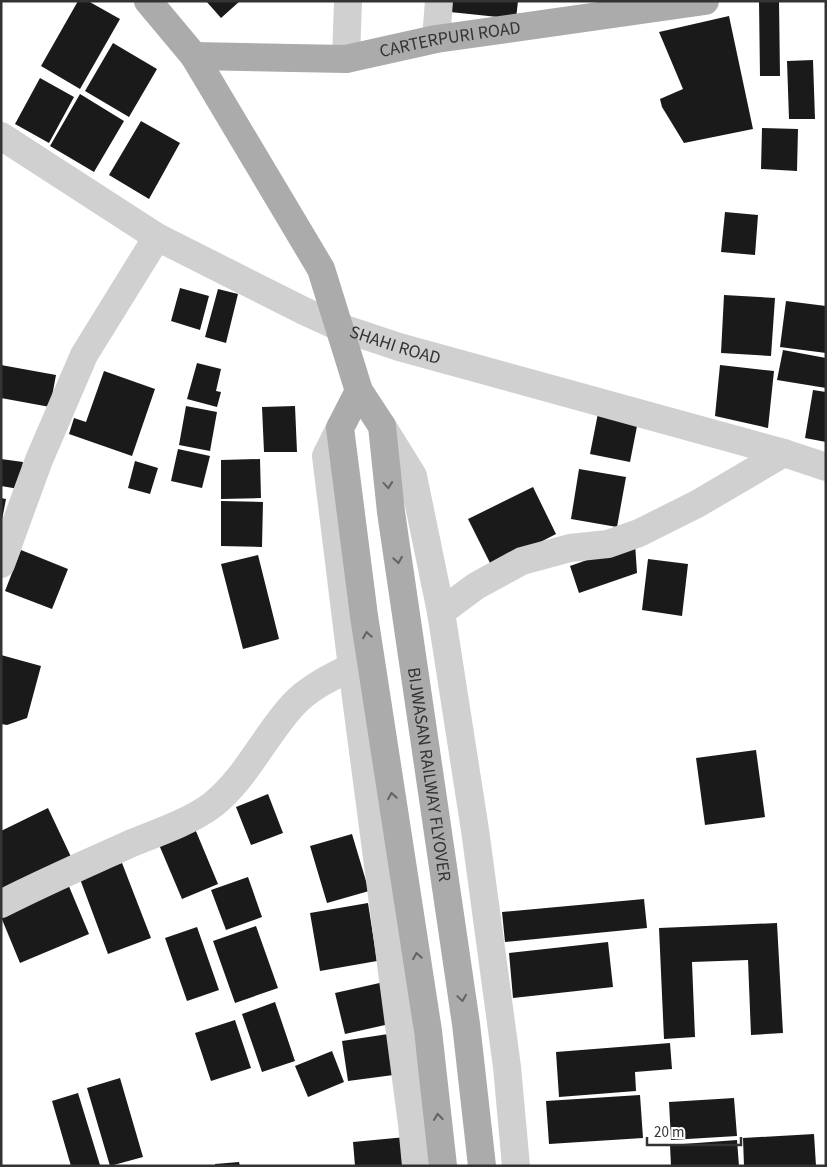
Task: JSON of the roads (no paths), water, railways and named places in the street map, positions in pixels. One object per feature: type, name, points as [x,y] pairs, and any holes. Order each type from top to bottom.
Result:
[{"type":"main road","name":"BIJWASAN RAILWAY FLYOVER","points":[[148,1],[194,56],[321,269],[359,391],[382,426],[390,512],[466,1024],[482,1166]]},
{"type":"main road","name":"CARTERPURI ROAD","points":[[194,56],[346,59],[436,39],[705,1]]},
{"type":"main road","points":[[359,391],[340,428],[352,508],[364,616],[428,1031],[443,1166]]},
{"type":"street","points":[[346,59],[348,1]]},
{"type":"street","points":[[436,39],[439,1]]},
{"type":"street","name":"SHAHI ROAD","points":[[1,136],[157,236],[304,311],[339,326],[399,347],[826,467]]},
{"type":"street","points":[[1,564],[39,460],[84,355],[157,236]]},
{"type":"street","points":[[382,426],[413,476],[441,612],[475,830],[506,1067],[516,1166]]},
{"type":"street","points":[[340,428],[326,456],[411,1114],[416,1166]]},
{"type":"street","points":[[441,612],[476,586],[522,561],[570,548],[608,544],[639,533],[697,504],[784,454]]},
{"type":"street","points":[[1,904],[62,874],[182,822],[210,807],[232,787],[292,705],[332,677],[352,667]]}]
